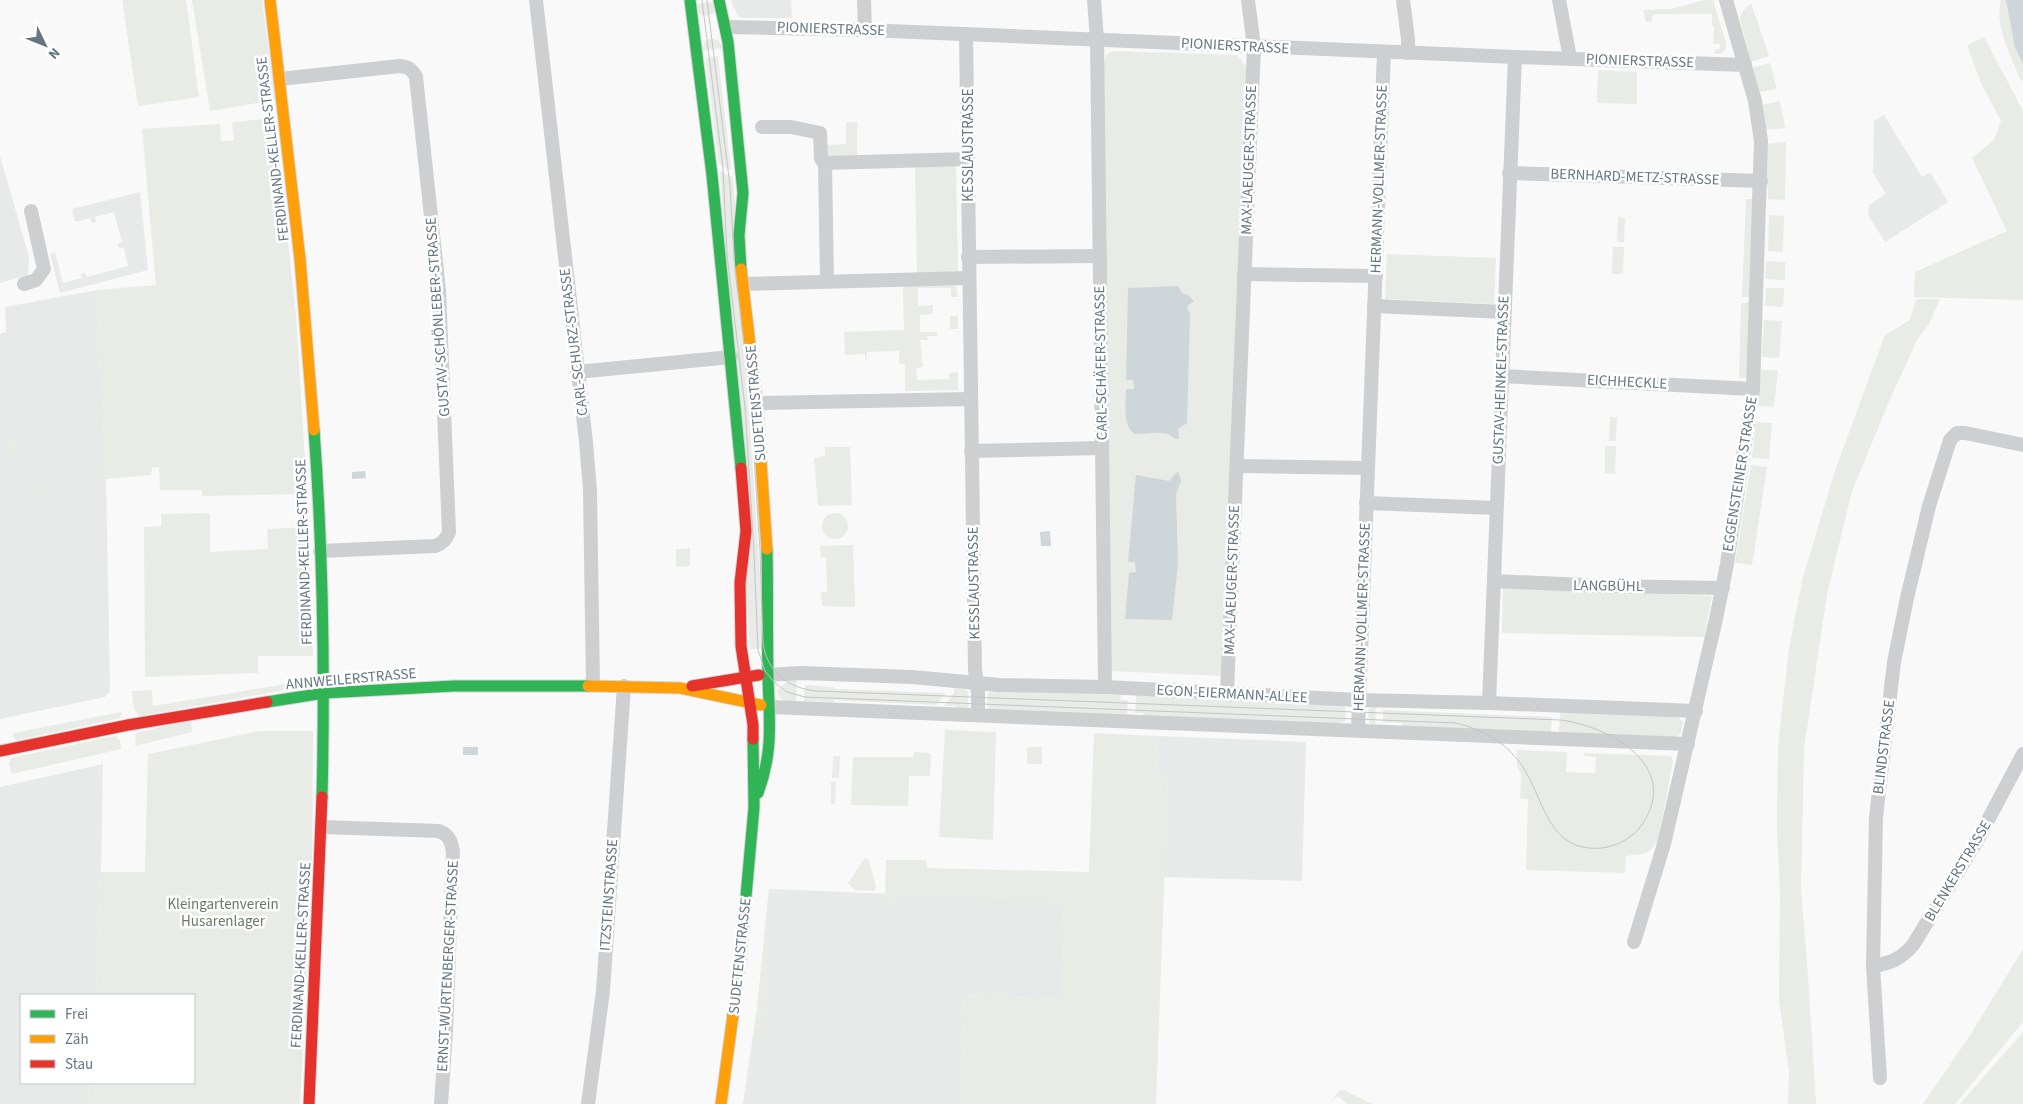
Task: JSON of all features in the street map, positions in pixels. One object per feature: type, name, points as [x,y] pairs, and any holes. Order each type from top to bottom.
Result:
[{"type":"street","name":"FERDINAND-KELLER-STRASSE","points":[[270,0],[310,356],[320,550],[324,694],[322,827],[309,1104]]},
{"type":"street","name":"CARL-SCHURZ-STRASSE","points":[[536,0],[590,490],[593,685]]},
{"type":"street","name":"SUDETENSTRASSE","points":[[690,0],[710,28],[743,194],[740,235],[757,403],[767,542],[769,613],[768,675],[770,707],[768,754],[765,774],[754,806]]},
{"type":"street","name":"SUDETENSTRASSE","points":[[719,0],[710,28],[731,357],[745,508],[746,531],[740,592],[741,646],[753,725],[752,775],[754,806],[740,963],[721,1104]]},
{"type":"street","points":[[864,0],[865,30]]},
{"type":"street","name":"CARL-SCHÄFER-STRASSE","points":[[1094,0],[1097,39],[1105,687]]},
{"type":"street","name":"MAX-LAEUGER-STRASSE","points":[[1228,693],[1254,47],[1248,0]]},
{"type":"street","points":[[1403,0],[1408,53]]},
{"type":"street","points":[[1559,0],[1570,58]]},
{"type":"street","name":"EGGENSTEINER STRASSE","points":[[1634,942],[1664,844],[1696,711],[1722,588],[1753,389],[1761,181],[1760,133],[1755,101],[1731,1]]},
{"type":"street","name":"PIONIERSTRASSE","points":[[710,28],[865,30],[1254,47],[1745,65]]},
{"type":"street","name":"KESSLAUSTRASSE","points":[[966,34],[970,399],[975,670],[978,714]]},
{"type":"street","name":"HERMANN-VOLLMER-STRASSE","points":[[1358,730],[1384,52]]},
{"type":"street","name":"GUSTAV-HEINKEL-STRASSE","points":[[1489,703],[1515,57]]},
{"type":"street","name":"GUSTAV-SCHÖNLEBER-STRASSE","points":[[280,79],[400,66],[408,67],[413,72],[416,76],[439,290],[448,536],[435,546],[320,550]]},
{"type":"street","points":[[762,127],[791,127],[820,133],[821,159],[825,163],[828,281]]},
{"type":"street","points":[[825,163],[968,159]]},
{"type":"street","name":"BERNHARD-METZ-STRASSE","points":[[1509,172],[1761,181]]},
{"type":"street","points":[[24,284],[36,280],[44,269],[31,211]]},
{"type":"street","points":[[968,257],[1100,256]]},
{"type":"street","points":[[1244,274],[1376,276]]},
{"type":"street","points":[[744,284],[968,278]]},
{"type":"street","points":[[1374,306],[1504,312]]},
{"type":"street","name":"SUDETENSTRASSE","points":[[577,372],[731,357]]},
{"type":"street","name":"EICHHECKLE","points":[[1501,376],[1753,389]]},
{"type":"street","points":[[757,403],[970,399]]},
{"type":"street","name":"BLINDSTRASSE","points":[[1880,1078],[1873,966],[1876,817],[1894,662],[1907,598],[1929,506],[1950,440],[1957,433],[1965,433],[2023,445]]},
{"type":"street","points":[[971,450],[1102,448]]},
{"type":"street","points":[[1237,466],[1368,468]]},
{"type":"street","name":"HERMANN-VOLLMER-STRASSE","points":[[1366,503],[1496,508]]},
{"type":"street","name":"LANGBÜHL","points":[[1494,582],[1722,588]]},
{"type":"street","name":"EGON-EIERMANN-ALLEE","points":[[768,675],[801,673],[912,677],[977,683],[1105,687],[1359,700],[1696,711]]},
{"type":"street","name":"ANNWEILERSTRASSE","points":[[680,688],[746,676],[768,675]]},
{"type":"street","name":"ANNWEILERSTRASSE","points":[[0,752],[128,725],[324,694],[454,686],[593,685],[680,688],[770,707]]},
{"type":"street","name":"ITZSTEINSTRASSE","points":[[588,1104],[603,991],[624,686]]},
{"type":"street","name":"EGON-EIERMANN-ALLEE","points":[[770,707],[1688,744]]},
{"type":"street","name":"BLENKERSTRASSE","points":[[1873,966],[1892,963],[1904,955],[1913,945],[1982,832],[2023,754]]},
{"type":"street","name":"ERNST-WÜRTENBERGER-STRASSE","points":[[322,827],[439,831],[449,837],[453,851],[441,1104]]},
{"type":"shaded area","points":[[731,0],[791,0],[792,18],[742,18],[737,15]]},
{"type":"shaded area","points":[[2006,0],[2023,0],[2023,64],[2015,47]]},
{"type":"shaded area","points":[[1884,115],[1922,177],[1930,172],[1948,202],[1885,242],[1868,215],[1869,205],[1886,194],[1873,173],[1874,121]]},
{"type":"shaded area","points":[[0,156],[29,257],[28,275],[0,283]]},
{"type":"shaded area","points":[[140,192],[148,270],[60,293],[50,254],[55,252],[63,283],[82,278],[81,274],[85,273],[87,277],[128,266],[124,248],[119,248],[117,244],[122,242],[114,212],[95,217],[96,222],[92,223],[90,218],[75,222],[72,209]]},
{"type":"shaded area","points":[[1178,286],[1182,293],[1188,295],[1194,301],[1187,306],[1190,315],[1187,423],[1178,429],[1179,439],[1164,433],[1135,434],[1128,426],[1126,420],[1126,389],[1134,389],[1133,380],[1126,380],[1128,288]]},
{"type":"shaded area","points":[[97,290],[106,479],[110,691],[105,697],[0,719],[0,334],[6,332],[5,307]]},
{"type":"shaded area","points":[[365,471],[366,478],[352,479],[352,472]]},
{"type":"shaded area","points":[[1178,471],[1181,481],[1176,494],[1178,563],[1172,620],[1125,619],[1129,573],[1136,572],[1135,562],[1128,562],[1136,475],[1169,481]]},
{"type":"shaded area","points":[[1050,531],[1051,546],[1041,546],[1040,532]]},
{"type":"shaded area","points":[[1158,736],[1306,742],[1302,881],[1164,877],[1168,779],[1156,777]]},
{"type":"shaded area","points":[[463,747],[478,747],[478,755],[463,755]]},
{"type":"shaded area","points":[[103,764],[96,994],[20,994],[20,1084],[89,1084],[88,1104],[0,1104],[0,787]]},
{"type":"shaded area","points":[[769,889],[1064,901],[1061,999],[965,995],[960,1104],[743,1104],[757,1010]]},
{"type":"green space","points":[[122,0],[186,0],[199,97],[138,106]]},
{"type":"green space","points":[[192,0],[262,0],[275,100],[210,111]]},
{"type":"green space","points":[[1705,0],[1713,0],[1726,42],[1726,49],[1720,54],[1715,54],[1715,49],[1720,49],[1720,44],[1713,44],[1714,26],[1712,25],[1712,14],[1656,14],[1653,15],[1651,22],[1646,22],[1643,10],[1671,9]]},
{"type":"green space","points":[[2001,0],[2023,0],[2023,81],[2020,79],[2008,50],[2002,30],[1999,10]]},
{"type":"green space","points":[[716,2],[715,12],[708,16],[700,15],[695,4]]},
{"type":"green space","points":[[1751,3],[1769,56],[1751,62],[1740,19],[1742,12]]},
{"type":"green space","points":[[1984,37],[2023,111],[2023,300],[1914,297],[1915,272],[2007,231],[1972,158],[1994,140],[2001,121],[1981,83],[1967,45]]},
{"type":"green space","points":[[709,39],[718,40],[723,48],[702,51],[705,41]]},
{"type":"green space","points":[[1113,51],[1237,55],[1248,66],[1224,676],[1109,671],[1101,61],[1104,61],[1107,54]]},
{"type":"green space","points":[[718,56],[731,170],[719,164],[706,58]]},
{"type":"green space","points":[[1770,63],[1777,89],[1760,92],[1753,68]]},
{"type":"green space","points":[[1598,70],[1637,72],[1637,104],[1597,103]]},
{"type":"green space","points":[[1780,101],[1785,128],[1765,130],[1762,105]]},
{"type":"green space","points":[[274,118],[296,315],[307,494],[202,496],[202,490],[160,490],[159,467],[152,468],[151,475],[106,479],[106,484],[19,498],[15,497],[10,490],[10,482],[19,482],[20,493],[103,482],[101,437],[104,437],[97,290],[156,285],[142,129],[220,124],[221,141],[234,140],[232,122]]},
{"type":"green space","points":[[846,122],[857,122],[857,156],[824,156],[824,145],[846,144]]},
{"type":"green space","points":[[1786,142],[1785,200],[1768,199],[1766,144]]},
{"type":"green space","points":[[956,166],[958,273],[917,274],[915,167]]},
{"type":"green space","points":[[720,171],[733,177],[765,649],[750,649]]},
{"type":"green space","points":[[1746,199],[1754,199],[1749,297],[1742,297]]},
{"type":"green space","points":[[1769,215],[1784,216],[1783,252],[1768,251]]},
{"type":"green space","points":[[1618,217],[1625,218],[1624,242],[1617,242]]},
{"type":"green space","points":[[1613,247],[1624,247],[1623,274],[1612,274]]},
{"type":"green space","points":[[1387,254],[1496,258],[1494,304],[1385,299]]},
{"type":"green space","points":[[1766,261],[1785,262],[1785,280],[1765,279]]},
{"type":"green space","points":[[903,286],[956,286],[958,297],[951,297],[951,288],[918,288],[918,306],[933,305],[933,314],[920,315],[920,332],[937,332],[937,336],[927,336],[928,340],[920,340],[923,367],[916,368],[917,380],[949,379],[949,373],[958,372],[958,390],[905,391],[905,364],[899,364],[899,351],[867,352],[867,360],[865,360],[865,354],[845,355],[844,332],[904,330]]},
{"type":"green space","points":[[1766,288],[1784,288],[1783,307],[1765,306]]},
{"type":"green space","points":[[1916,299],[1940,299],[1929,324],[1918,338],[1890,399],[1852,491],[1827,594],[1804,749],[1801,890],[1816,1104],[1788,1104],[1789,1072],[1779,1000],[1780,894],[1777,828],[1778,746],[1789,648],[1803,577],[1836,468],[1885,335],[1910,320]]},
{"type":"green space","points":[[1749,302],[1747,378],[1739,378],[1741,303]]},
{"type":"green space","points":[[950,316],[958,316],[958,329],[950,329]]},
{"type":"green space","points":[[1764,320],[1782,321],[1779,358],[1762,357]]},
{"type":"green space","points":[[1761,370],[1778,370],[1774,407],[1758,406]]},
{"type":"green space","points":[[1610,417],[1617,417],[1616,441],[1609,441]]},
{"type":"green space","points":[[1756,422],[1772,423],[1769,459],[1752,458]]},
{"type":"green space","points":[[67,439],[67,444],[18,445],[18,455],[10,455],[9,440]]},
{"type":"green space","points":[[1605,446],[1616,446],[1615,474],[1605,473]]},
{"type":"green space","points":[[825,447],[850,447],[852,505],[818,506],[814,458],[825,456]]},
{"type":"green space","points":[[1751,465],[1767,467],[1752,565],[1735,563]]},
{"type":"green space","points":[[210,513],[210,552],[268,549],[267,529],[309,527],[313,656],[258,656],[258,673],[145,677],[144,527],[161,526],[161,514]]},
{"type":"green space","points":[[835,513],[844,517],[848,526],[844,535],[835,539],[826,535],[822,526],[826,517]]},
{"type":"green space","points":[[853,545],[855,607],[822,606],[821,592],[827,592],[826,557],[821,557],[820,546]]},
{"type":"green space","points":[[690,548],[690,566],[676,567],[676,549]]},
{"type":"green space","points":[[1503,588],[1712,596],[1704,637],[1502,633]]},
{"type":"green space","points":[[791,679],[797,679],[796,706],[786,703],[781,699],[777,690]]},
{"type":"green space","points":[[298,682],[297,688],[139,716],[134,709],[132,691],[152,690],[153,706]]},
{"type":"green space","points":[[805,685],[834,687],[835,689],[946,693],[936,705],[834,700],[834,702],[804,701]]},
{"type":"green space","points":[[954,685],[968,692],[969,706],[964,711],[955,712],[955,706],[944,706],[954,693]]},
{"type":"green space","points":[[994,690],[1121,695],[1120,700],[1128,700],[1127,718],[992,711],[987,706],[988,694]]},
{"type":"green space","points":[[1136,695],[1342,705],[1346,709],[1345,721],[1338,725],[1143,718],[1143,713],[1135,713]]},
{"type":"green space","points":[[1376,704],[1375,727],[1369,722],[1368,710]]},
{"type":"green space","points":[[1383,710],[1552,717],[1551,734],[1402,729],[1402,723],[1383,722]]},
{"type":"green space","points":[[1560,711],[1675,715],[1683,722],[1681,733],[1677,737],[1559,734]]},
{"type":"green space","points":[[122,712],[121,718],[17,740],[13,737],[13,733]]},
{"type":"green space","points":[[191,720],[192,732],[135,746],[136,733]]},
{"type":"green space","points":[[945,730],[996,732],[993,840],[939,837]]},
{"type":"green space","name":"Kleingartenverein Husarenlager","points":[[260,731],[313,731],[312,882],[300,1104],[88,1104],[89,1084],[195,1084],[195,994],[96,994],[101,872],[145,872],[148,754]]},
{"type":"green space","points":[[1094,733],[1158,736],[1156,777],[1168,778],[1156,1104],[960,1104],[965,995],[1061,999],[1064,901],[895,895],[893,909],[888,909],[885,903],[886,860],[926,860],[927,868],[1089,872]]},
{"type":"green space","points":[[115,736],[120,741],[121,749],[12,774],[9,764],[11,758]]},
{"type":"green space","points":[[1027,747],[1042,747],[1042,764],[1027,764]]},
{"type":"green space","points":[[1517,750],[1567,752],[1566,772],[1595,773],[1596,757],[1584,756],[1584,753],[1671,756],[1673,762],[1658,840],[1652,849],[1645,853],[1626,856],[1625,873],[1526,870],[1528,799],[1520,798],[1521,774],[1517,766]]},
{"type":"green space","points":[[914,752],[931,753],[930,776],[909,776],[908,806],[851,805],[853,757],[913,757]]},
{"type":"green space","points":[[833,756],[840,756],[839,778],[832,778]]},
{"type":"green space","points":[[831,782],[836,782],[835,804],[831,804]]},
{"type":"green space","points":[[865,858],[869,860],[876,887],[874,891],[855,890],[848,883]]},
{"type":"green space","points":[[769,889],[874,894],[771,890],[765,1038],[756,1038],[746,1104],[743,1104],[757,1010]]},
{"type":"green space","points":[[2023,949],[2023,1022],[1955,1104],[1923,1104],[1971,1034]]},
{"type":"green space","points":[[2023,1032],[2023,1104],[1960,1104]]},
{"type":"green space","points":[[1341,1089],[1373,1104],[1348,1104],[1338,1096],[1329,1104]]},
{"type":"tram line","points":[[702,0],[723,168],[727,255],[745,407],[758,650],[765,671],[775,683],[787,692],[805,697],[1456,723],[1474,728],[1490,736],[1511,752],[1526,773],[1548,818],[1557,831],[1568,841],[1583,847],[1602,848],[1614,845],[1635,833],[1643,823],[1652,802],[1653,783],[1646,767],[1634,752],[1618,740],[1599,730],[1561,720],[816,691],[796,686],[780,677],[769,662],[763,643],[760,551],[751,406],[734,259],[730,186],[707,0]]},
{"type":"traffic: fast","points":[[690,0],[712,175],[741,468]]},
{"type":"traffic: fast","points":[[719,0],[728,42],[743,193],[739,235],[741,269]]},
{"type":"traffic: fast","points":[[314,430],[322,613],[322,797]]},
{"type":"traffic: fast","points":[[758,793],[766,763],[769,734],[767,549]]},
{"type":"traffic: fast","points":[[267,702],[324,693],[454,686],[588,686]]},
{"type":"traffic: fast","points":[[733,1015],[740,963],[754,807],[753,739]]},
{"type":"traffic: slow","points":[[270,0],[300,259],[314,430]]},
{"type":"traffic: slow","points":[[741,269],[757,403],[767,549]]},
{"type":"traffic: slow","points":[[588,686],[680,688],[761,705]]},
{"type":"traffic: slow","points":[[721,1104],[733,1015]]},
{"type":"traffic: jam","points":[[741,468],[746,531],[740,583],[741,646],[753,725],[753,739]]},
{"type":"traffic: jam","points":[[692,686],[759,675]]},
{"type":"traffic: jam","points":[[0,751],[128,725],[267,702]]},
{"type":"traffic: jam","points":[[309,1104],[322,797]]}]
